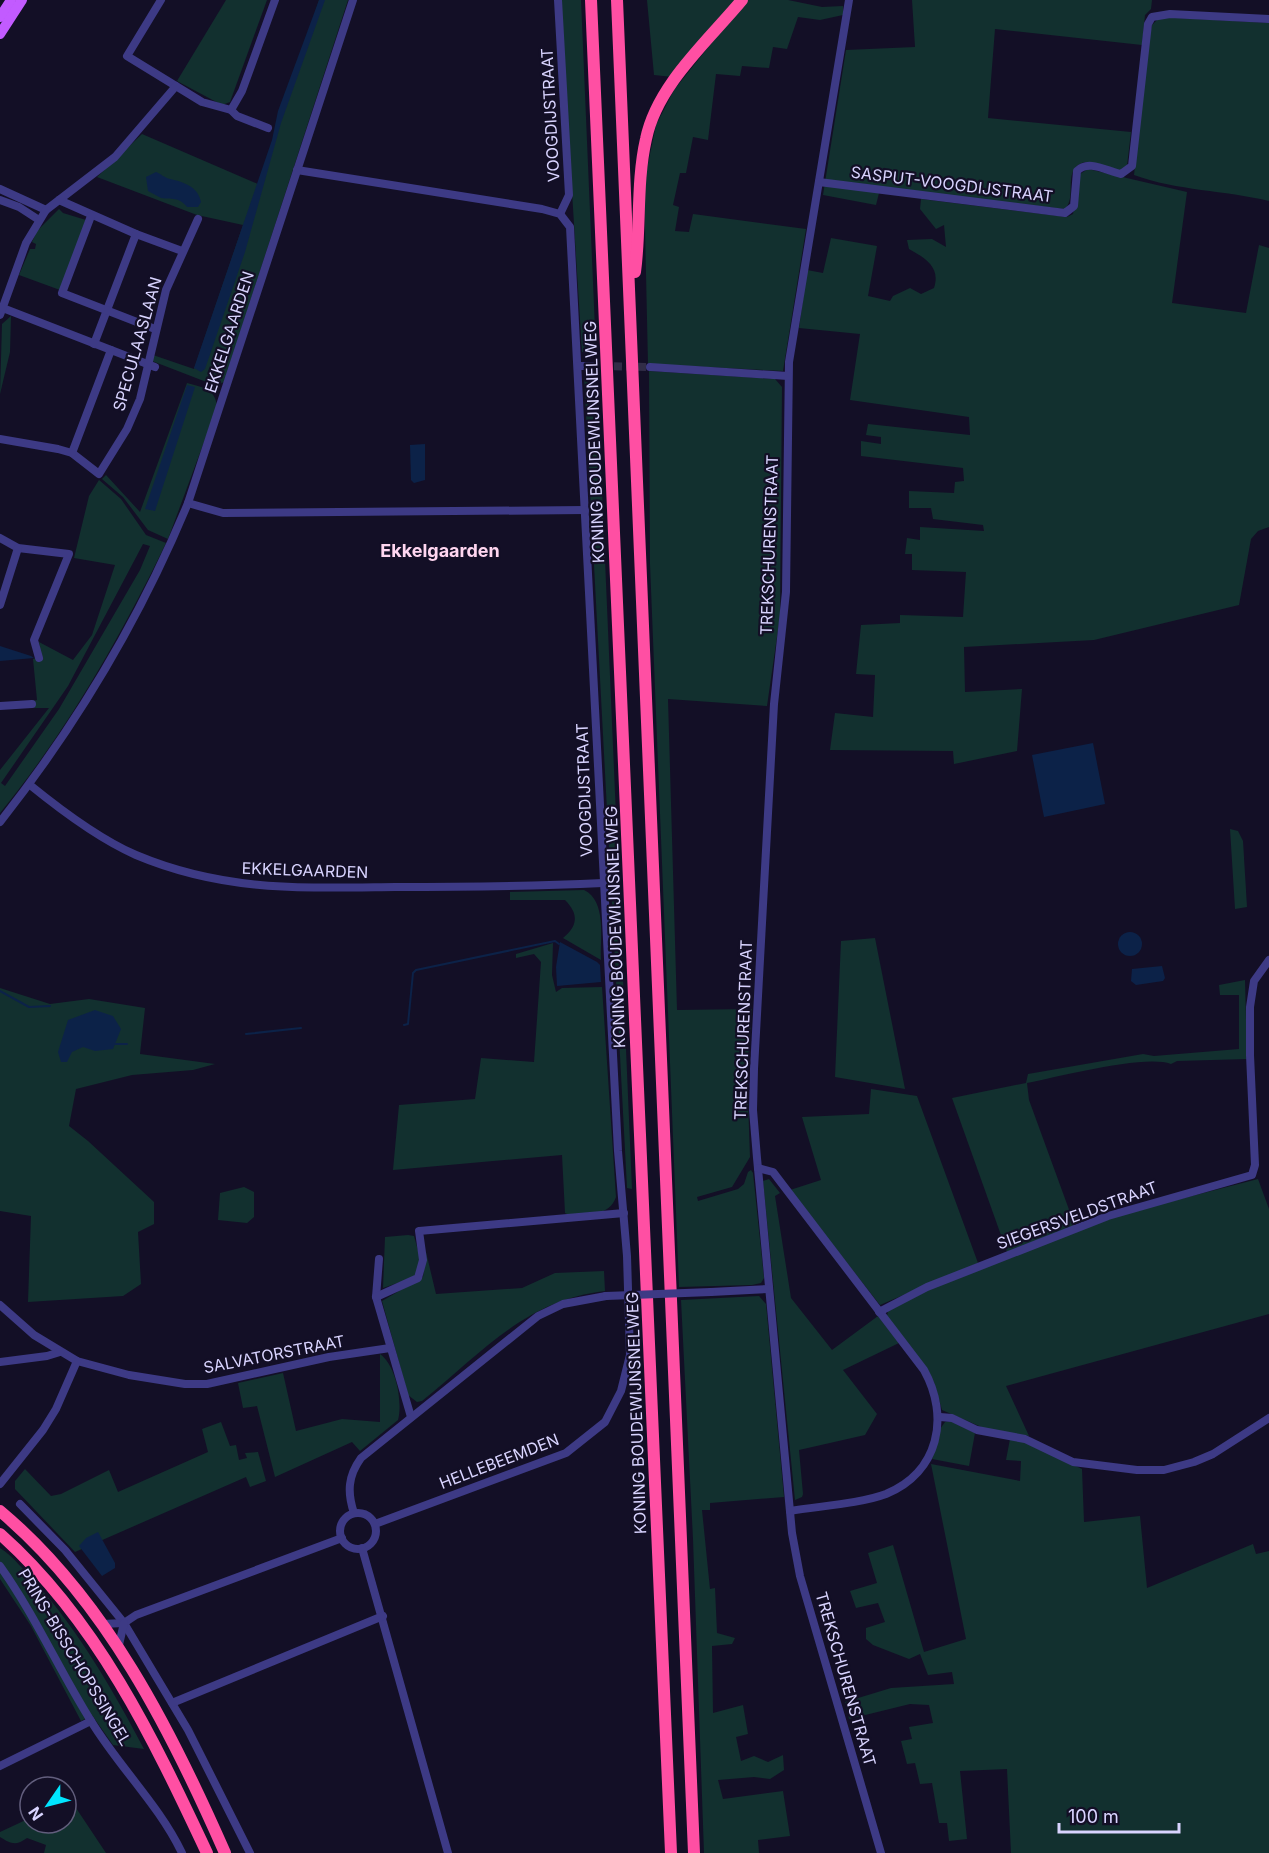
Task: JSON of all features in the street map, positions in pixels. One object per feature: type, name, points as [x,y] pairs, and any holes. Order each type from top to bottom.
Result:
[{"type":"highway","name":"KONING BOUDEWIJNSNELWEG","points":[[591,0],[671,1853]]},
{"type":"highway","points":[[617,0],[694,1853]]},
{"type":"highway","points":[[631,300],[638,254],[638,198],[646,138],[652,120],[678,76],[742,0]]},
{"type":"highway","name":"PRINS-BISSCHOPSSINGEL","points":[[0,1511],[66,1578],[102,1624],[176,1750],[225,1853]]},
{"type":"highway","name":"PRINS-BISSCHOPSSINGEL","points":[[3,1538],[50,1586],[95,1643],[139,1714],[207,1853]]},
{"type":"main road","points":[[0,17],[11,0]]},
{"type":"main road","points":[[0,34],[22,0]]},
{"type":"street","points":[[161,0],[127,56],[202,102],[231,110],[237,116],[268,128]]},
{"type":"street","points":[[231,110],[242,91],[275,0]]},
{"type":"street","name":"EKKELGAARDEN","points":[[0,822],[30,785],[99,683],[126,636],[188,503],[353,0]]},
{"type":"street","name":"VOOGDIJSTRAAT","points":[[558,0],[569,195],[560,214],[570,227],[603,883],[624,1213]]},
{"type":"street","name":"TREKSCHURENSTRAAT","points":[[849,0],[793,328],[788,376],[786,592],[774,704],[753,1110],[790,1511],[800,1576],[881,1853]]},
{"type":"street","name":"SASPUT-VOOGDIJSTRAAT","points":[[819,182],[1065,213],[1074,206],[1077,171],[1080,167],[1087,165],[1121,174],[1132,166],[1148,24],[1152,17],[1170,14],[1269,19]]},
{"type":"street","points":[[151,365],[0,310],[26,243],[46,210],[115,157],[176,86]]},
{"type":"street","points":[[297,170],[542,209],[560,214]]},
{"type":"street","points":[[0,189],[46,210]]},
{"type":"street","points":[[0,200],[19,207],[39,220]]},
{"type":"street","points":[[59,200],[91,216],[182,251]]},
{"type":"street","points":[[91,216],[62,293],[155,329]]},
{"type":"street","name":"SPECULAASLAAN","points":[[72,453],[99,474],[128,429],[151,365],[155,329],[182,251],[198,219]]},
{"type":"street","points":[[94,344],[136,234]]},
{"type":"street","points":[[0,439],[72,453],[111,350]]},
{"type":"street","points":[[578,366],[595,366]]},
{"type":"street","points":[[650,367],[788,376]]},
{"type":"street","points":[[188,503],[223,513],[585,510]]},
{"type":"street","points":[[0,538],[18,548],[69,554],[34,640],[39,658]]},
{"type":"street","points":[[0,605],[18,548]]},
{"type":"street","points":[[0,706],[32,704]]},
{"type":"street","name":"EKKELGAARDEN","points":[[30,785],[88,827],[134,855],[219,882],[296,888],[531,886],[603,883]]},
{"type":"street","name":"SIEGERSVELDSTRAAT","points":[[879,1312],[927,1287],[1108,1216],[1252,1175],[1255,1165],[1250,1055],[1251,1007],[1254,981],[1269,960]]},
{"type":"street","points":[[758,1168],[773,1172],[924,1370],[937,1399],[940,1417],[934,1442],[926,1460],[913,1476],[894,1489],[874,1497],[790,1511]]},
{"type":"street","points":[[376,1297],[418,1278],[423,1260],[419,1231],[624,1213]]},
{"type":"street","name":"HELLEBEEMDEN","points":[[375,1524],[566,1453],[605,1422],[621,1391],[630,1355],[624,1213]]},
{"type":"street","points":[[380,1259],[376,1297],[411,1417]]},
{"type":"street","points":[[354,1514],[349,1498],[351,1472],[361,1458],[538,1316],[563,1304],[606,1296],[769,1288]]},
{"type":"street","name":"SALVATORSTRAAT","points":[[0,1305],[34,1335],[77,1361],[162,1381],[207,1384],[329,1357],[390,1348]]},
{"type":"street","points":[[0,1362],[47,1356],[60,1352]]},
{"type":"street","points":[[0,1484],[43,1430],[56,1409],[77,1361]]},
{"type":"street","points":[[940,1417],[952,1418],[977,1430],[1025,1438],[1073,1462],[1137,1470],[1164,1470],[1194,1462],[1269,1418]]},
{"type":"street","points":[[20,1504],[65,1550],[124,1623],[172,1703],[250,1853]]},
{"type":"street","points":[[362,1513],[375,1524],[374,1539],[362,1548],[351,1547],[342,1538],[342,1523],[354,1514],[362,1513]]},
{"type":"street","points":[[102,1624],[124,1623],[136,1615],[342,1538]]},
{"type":"street","points":[[362,1548],[448,1853]]},
{"type":"street","name":"PRINS-BISSCHOPSSINGEL","points":[[0,1566],[28,1606],[91,1721],[166,1824],[182,1853]]},
{"type":"street","points":[[172,1703],[383,1616]]},
{"type":"street","points":[[118,1649],[124,1623]]},
{"type":"street","points":[[0,1766],[91,1721]]},
{"type":"green space","points":[[226,0],[267,0],[230,102],[222,105],[177,81]]},
{"type":"green space","points":[[319,0],[348,0],[224,382],[217,385],[209,383],[152,361],[153,355],[194,369],[243,225],[197,215],[97,177],[142,134],[258,184]]},
{"type":"green space","points":[[560,0],[581,0],[596,353],[582,352]]},
{"type":"green space","points":[[647,0],[736,0],[673,77],[654,75]]},
{"type":"green space","points":[[746,0],[788,0],[822,7],[843,6],[843,15],[820,20],[798,17],[787,49],[773,47],[769,68],[742,66],[740,76],[716,74],[708,140],[693,137],[686,173],[680,173],[673,205],[679,207],[675,231],[689,232],[693,214],[806,229],[783,371],[648,364],[644,183],[656,125],[674,90]]},
{"type":"green space","points":[[912,0],[1152,0],[1151,9],[1145,15],[1142,45],[995,29],[988,118],[1131,132],[1127,166],[1119,171],[1085,162],[1078,165],[1072,176],[1069,203],[1065,209],[880,189],[876,205],[823,195],[846,50],[915,47]]},
{"type":"green space","points":[[1160,17],[1269,23],[1269,201],[1167,184],[1134,175],[1150,34],[1152,25]]},
{"type":"green space","points":[[1088,169],[1187,192],[1172,303],[1246,313],[1259,245],[1269,248],[1269,527],[1258,531],[1251,539],[1239,605],[1094,640],[964,647],[965,692],[1022,689],[1017,751],[954,764],[953,751],[830,750],[835,713],[873,717],[875,675],[856,674],[861,625],[900,623],[900,615],[963,617],[966,572],[912,570],[912,554],[905,554],[907,538],[920,540],[920,527],[984,531],[983,525],[933,519],[931,508],[909,508],[909,491],[954,493],[955,482],[964,481],[963,468],[861,456],[861,441],[881,444],[881,437],[866,435],[868,424],[970,435],[969,417],[850,400],[860,334],[799,328],[807,270],[823,273],[831,238],[877,246],[868,296],[890,301],[893,296],[910,288],[921,294],[934,288],[935,274],[926,260],[909,249],[907,240],[932,239],[946,247],[944,225],[936,229],[920,209],[921,199],[1067,217],[1073,214],[1080,174]]},
{"type":"green space","points":[[59,209],[63,213],[86,220],[60,290],[19,275],[30,249],[35,249],[36,244],[32,242],[37,231]]},
{"type":"green space","points":[[11,316],[10,352],[0,394],[2,324]]},
{"type":"green space","points":[[649,371],[775,379],[782,387],[780,616],[767,706],[668,699],[677,1010],[752,1009],[747,1072],[750,1157],[732,1187],[697,1197],[698,1201],[738,1189],[744,1184],[748,1172],[751,1170],[753,1173],[764,1278],[761,1283],[752,1285],[679,1287],[650,564]]},
{"type":"green space","points":[[584,376],[596,376],[599,420],[632,1189],[627,1188]]},
{"type":"green space","points":[[187,383],[211,393],[217,407],[168,539],[148,530],[123,497],[102,479],[106,475],[140,512]]},
{"type":"green space","points":[[99,480],[121,499],[146,535],[166,543],[91,683],[48,750],[0,813],[0,770],[49,708],[34,708],[33,701],[37,700],[33,659],[41,656],[39,642],[73,660],[92,635],[115,565],[74,558],[89,496]],"holes":[[[143,544],[150,546],[140,570],[59,709],[5,786],[1,783],[68,686]]]},
{"type":"green space","points":[[1230,829],[1238,831],[1243,841],[1247,907],[1235,909]]},
{"type":"green space","points":[[584,890],[596,902],[599,911],[601,960],[563,938],[572,929],[575,920],[573,910],[565,900],[510,900],[510,892]]},
{"type":"green space","points":[[875,938],[905,1089],[835,1077],[841,941]]},
{"type":"green space","points":[[553,943],[552,975],[556,992],[562,988],[602,987],[616,1197],[613,1203],[597,1213],[569,1215],[565,1213],[562,1155],[393,1170],[399,1105],[475,1099],[481,1058],[534,1062],[541,962],[534,954],[516,958],[516,954]]},
{"type":"green space","points":[[1245,980],[1247,1059],[1177,1061],[1171,1064],[1142,1062],[1122,1064],[1027,1083],[1029,1100],[1075,1226],[1007,1252],[952,1098],[1026,1083],[1028,1074],[1143,1054],[1154,1056],[1239,1049],[1239,995],[1220,995],[1219,985]]},
{"type":"green space","points":[[0,988],[50,1004],[89,999],[145,1008],[140,1054],[215,1064],[193,1070],[132,1075],[76,1089],[69,1126],[154,1202],[154,1224],[138,1232],[141,1284],[123,1296],[28,1302],[31,1216],[0,1211]]},
{"type":"green space","points":[[871,1089],[917,1096],[978,1263],[880,1305],[790,1190],[821,1180],[802,1117],[869,1114]]},
{"type":"green space","points":[[769,1179],[780,1193],[775,1196],[791,1298],[832,1350],[878,1316],[899,1343],[843,1370],[877,1414],[865,1435],[799,1450],[803,1494],[795,1500],[763,1181]]},
{"type":"green space","points":[[1258,1179],[1269,1209],[1269,1314],[1006,1386],[1029,1436],[986,1429],[942,1410],[934,1382],[887,1316],[888,1311],[928,1290],[1114,1216]]},
{"type":"green space","points":[[244,1187],[254,1192],[254,1217],[247,1223],[218,1220],[220,1193]]},
{"type":"green space","points":[[414,1236],[421,1261],[415,1277],[383,1288],[385,1237]]},
{"type":"green space","points":[[426,1252],[436,1294],[522,1288],[555,1273],[604,1271],[605,1291],[577,1296],[551,1305],[528,1317],[485,1347],[422,1401],[417,1402],[408,1395],[382,1301],[423,1277]]},
{"type":"green space","points":[[759,1296],[766,1304],[784,1497],[710,1503],[710,1510],[702,1510],[710,1589],[715,1588],[717,1633],[735,1638],[732,1644],[712,1646],[713,1713],[743,1705],[748,1734],[736,1737],[741,1761],[754,1756],[768,1762],[783,1755],[784,1770],[770,1779],[754,1777],[718,1780],[723,1799],[783,1791],[790,1836],[758,1840],[759,1853],[704,1853],[693,1539],[681,1300]]},
{"type":"green space","points":[[380,1354],[390,1366],[397,1384],[400,1404],[398,1420],[360,1451],[352,1442],[275,1477],[257,1406],[243,1408],[238,1383],[283,1373],[296,1431],[342,1419],[380,1422]]},
{"type":"green space","points":[[950,1421],[975,1433],[969,1466],[932,1459],[940,1429],[945,1422]]},
{"type":"green space","points":[[221,1422],[230,1446],[236,1445],[239,1460],[247,1458],[245,1453],[258,1452],[266,1481],[250,1487],[246,1477],[75,1552],[15,1489],[15,1481],[25,1469],[51,1496],[61,1494],[109,1470],[118,1492],[208,1452],[202,1429]]},
{"type":"green space","points":[[1010,1439],[1027,1443],[1082,1469],[1084,1522],[1140,1516],[1147,1588],[1253,1544],[1256,1554],[1269,1551],[1269,1853],[1011,1853],[1007,1769],[960,1771],[967,1839],[949,1841],[947,1823],[939,1823],[932,1783],[920,1784],[915,1763],[907,1764],[901,1741],[912,1739],[909,1727],[933,1723],[929,1705],[910,1704],[849,1719],[845,1702],[891,1688],[954,1684],[952,1672],[928,1675],[920,1654],[909,1659],[873,1645],[866,1639],[866,1628],[885,1622],[878,1603],[856,1608],[850,1591],[877,1583],[868,1553],[893,1545],[924,1652],[966,1639],[931,1464],[1020,1481],[1021,1461],[1006,1460]]},
{"type":"green space","points":[[0,1548],[36,1583],[67,1622],[108,1684],[144,1749],[113,1745],[92,1715],[81,1721],[31,1626],[0,1579]]},
{"type":"green space","points":[[78,1811],[106,1853],[44,1853],[46,1845],[27,1838],[14,1843],[0,1837],[0,1832],[18,1824],[18,1835],[78,1835]]},
{"type":"water","points":[[319,0],[325,0],[281,123],[245,252],[205,369],[201,372],[194,368],[272,140],[278,111]]},
{"type":"water","points":[[156,172],[193,188],[201,202],[198,207],[187,207],[178,200],[161,198],[148,191],[146,177]]},
{"type":"water","points":[[187,385],[195,387],[155,511],[145,509]]},
{"type":"water","points":[[425,444],[425,480],[414,483],[411,480],[410,445]]},
{"type":"water","points":[[0,646],[31,656],[34,658],[0,661]]},
{"type":"water","points":[[1093,743],[1105,804],[1044,817],[1032,755]]},
{"type":"water","points":[[1130,932],[1138,936],[1142,944],[1138,952],[1130,956],[1122,952],[1118,944],[1122,936]]},
{"type":"water","points":[[560,942],[597,962],[600,965],[601,982],[557,986],[556,967]]},
{"type":"water","points":[[1162,966],[1165,978],[1163,981],[1136,985],[1131,981],[1132,969]]},
{"type":"water","points":[[95,1010],[113,1016],[121,1029],[113,1049],[95,1051],[83,1047],[72,1052],[67,1062],[61,1062],[58,1052],[68,1020]]},
{"type":"water","points":[[98,1532],[115,1563],[115,1568],[102,1576],[79,1546],[86,1538]]},
{"type":"waterway","points":[[404,1025],[408,1024],[413,973],[416,970],[555,941],[559,944]]},
{"type":"waterway","points":[[0,991],[29,1007],[50,1006]]},
{"type":"waterway","points":[[246,1034],[301,1028]]},
{"type":"waterway","points":[[115,1044],[127,1044]]},
{"type":"tunnel","points":[[602,366],[650,367]]},
{"type":"district","name":"Ekkelgaarden","points":[[440,550]]}]
